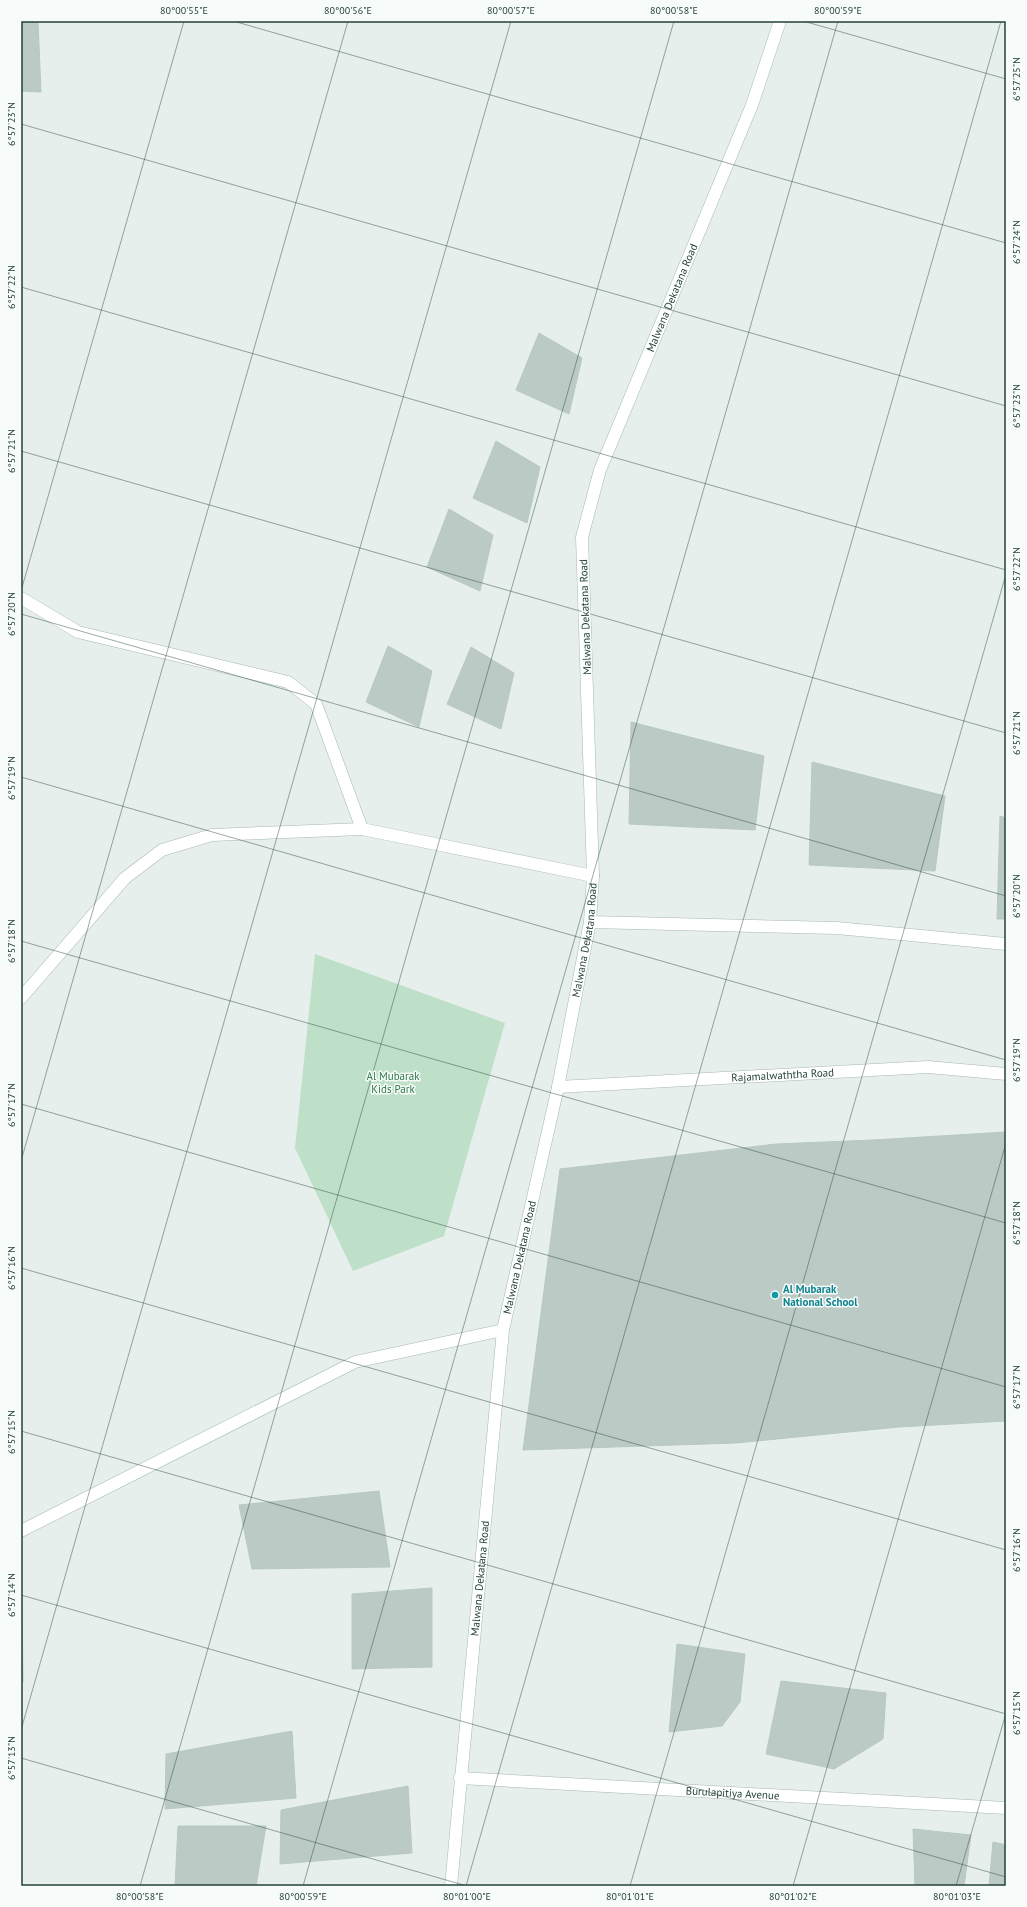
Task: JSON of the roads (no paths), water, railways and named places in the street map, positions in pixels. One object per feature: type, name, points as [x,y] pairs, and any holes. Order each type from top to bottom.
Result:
[{"type":"street","name":"Malwana Dekatana Road","points":[[451,1886],[503,1330],[558,1087],[590,922],[593,876],[582,537],[600,470],[752,105],[780,21]]},
{"type":"street","points":[[21,598],[78,632],[288,682],[316,704],[362,829]]},
{"type":"street","points":[[21,998],[125,878],[162,850],[212,835],[362,829],[593,876]]},
{"type":"street","points":[[590,922],[837,928],[1006,944]]},
{"type":"street","name":"Rajamalwaththa Road","points":[[558,1087],[928,1067],[1006,1074]]},
{"type":"street","points":[[21,1531],[355,1362],[503,1330]]},
{"type":"street","name":"Burulapitiya Avenue","points":[[460,1778],[1006,1808]]},
{"type":"place","name":"Al Mubarak National School","points":[[775,1295]]},
{"type":"park label","name":"Al Mubarak Kids Park","points":[[393,1082]]}]
